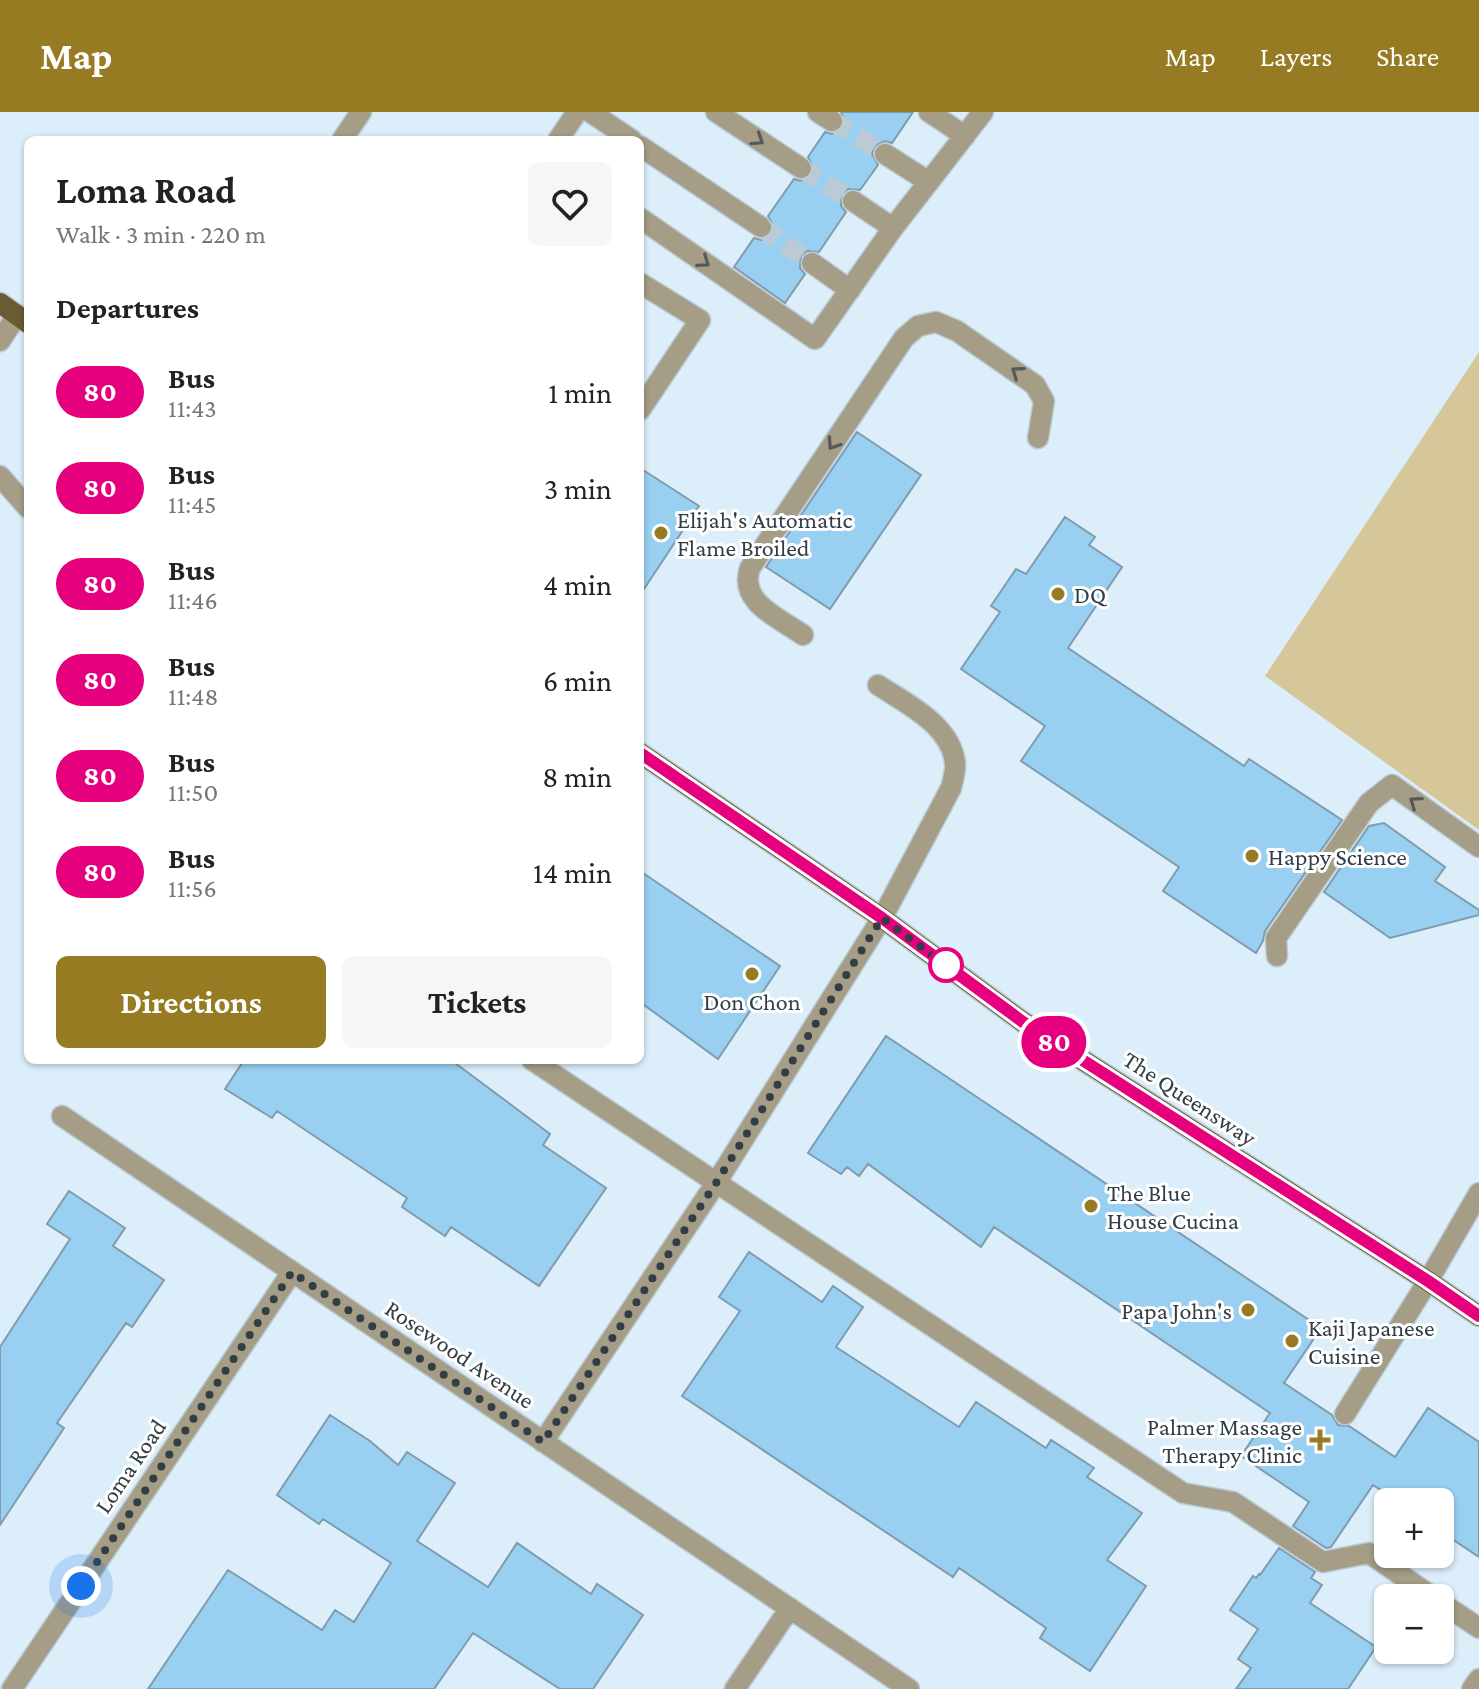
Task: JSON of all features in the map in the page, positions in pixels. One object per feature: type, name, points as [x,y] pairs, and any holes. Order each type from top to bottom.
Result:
[{"type":"main road","name":"The Queensway","points":[[644,756],[882,918],[1023,1022],[1479,1316]]},
{"type":"street","points":[[345,136],[361,112]]},
{"type":"street","points":[[561,136],[577,112]]},
{"type":"street","points":[[590,112],[626,136]]},
{"type":"street","points":[[716,112],[801,168]]},
{"type":"street","points":[[929,112],[965,136]]},
{"type":"street","points":[[644,221],[815,339],[893,228],[983,112]]},
{"type":"street","points":[[644,149],[761,227]]},
{"type":"street","points":[[885,154],[929,182]]},
{"type":"street","points":[[853,201],[893,228]]},
{"type":"street","points":[[812,263],[850,290]]},
{"type":"street","points":[[644,285],[700,320],[644,404]]},
{"type":"street","points":[[0,341],[15,314]]},
{"type":"street","points":[[803,635],[754,601],[747,591],[746,579],[750,568],[904,338],[918,326],[936,322],[957,331],[1035,385],[1044,401],[1038,438]]},
{"type":"street","points":[[0,476],[24,503]]},
{"type":"street","points":[[543,1442],[716,1183],[882,918],[951,788],[955,763],[947,739],[926,717],[878,685]]},
{"type":"street","points":[[1277,956],[1276,938],[1369,803],[1392,785],[1479,847]]},
{"type":"street","points":[[538,1064],[1183,1493],[1233,1502],[1323,1562],[1369,1553],[1414,1584]]},
{"type":"street","name":"Rosewood Avenue","points":[[62,1116],[909,1689]]},
{"type":"street","points":[[1345,1414],[1479,1193]]},
{"type":"street","name":"Loma Road","points":[[12,1689],[292,1272]]},
{"type":"street","points":[[735,1689],[790,1608]]},
{"type":"street","points":[[1454,1611],[1479,1628]]},
{"type":"street","points":[[1472,1689],[1479,1680]]},
{"type":"shaded area","points":[[1479,352],[1479,830],[1265,676]]},
{"type":"building","points":[[841,112],[913,112],[892,143],[885,141],[875,146],[872,154],[878,165],[860,190],[848,189],[842,194],[841,206],[846,212],[819,252],[807,251],[801,256],[800,268],[805,274],[785,303],[734,267],[754,238],[761,240],[771,235],[774,227],[768,216],[794,179],[801,181],[811,176],[814,168],[808,157],[825,132],[832,134],[842,129],[845,121]]},
{"type":"building","points":[[857,432],[921,475],[830,609],[766,567]]},
{"type":"building","name":"Elijah's Automatic Flame Broiled","points":[[644,471],[699,506],[644,589]]},
{"type":"building","points":[[1065,517],[1095,537],[1089,545],[1122,567],[1068,648],[1244,766],[1249,759],[1342,820],[1265,931],[1256,953],[1163,891],[1179,867],[1021,761],[1045,726],[961,669],[1000,612],[991,606],[1016,569],[1026,574]]},
{"type":"building","points":[[1384,823],[1445,867],[1435,881],[1479,910],[1479,915],[1390,938],[1324,892],[1369,826]]},
{"type":"building","points":[[644,874],[780,966],[718,1059],[644,1005]]},
{"type":"building","points":[[886,1036],[1321,1328],[1284,1383],[1332,1415],[1338,1425],[1349,1426],[1395,1457],[1428,1408],[1479,1442],[1479,1557],[1454,1540],[1454,1488],[1377,1488],[1373,1485],[1331,1547],[1326,1548],[1293,1526],[1309,1502],[1241,1456],[1270,1413],[994,1227],[981,1247],[868,1164],[859,1176],[847,1167],[841,1174],[808,1153]]},
{"type":"building","points":[[241,1064],[456,1064],[550,1134],[543,1145],[606,1188],[539,1286],[451,1227],[445,1236],[402,1207],[407,1198],[277,1111],[272,1118],[225,1089]]},
{"type":"building","points":[[69,1191],[125,1228],[113,1246],[164,1280],[132,1327],[126,1323],[57,1423],[64,1428],[0,1525],[0,1347],[70,1239],[47,1224]]},
{"type":"building","points":[[749,1252],[822,1302],[833,1286],[863,1307],[836,1347],[959,1427],[976,1402],[1046,1448],[1051,1440],[1094,1468],[1087,1477],[1142,1513],[1107,1560],[1146,1586],[1090,1671],[1040,1638],[1046,1628],[959,1568],[953,1577],[682,1396],[740,1311],[719,1297]]},
{"type":"building","points":[[330,1415],[370,1441],[398,1465],[407,1452],[455,1483],[417,1541],[488,1587],[517,1543],[591,1594],[597,1584],[643,1615],[593,1689],[560,1689],[473,1633],[434,1689],[148,1689],[228,1570],[322,1630],[335,1610],[354,1622],[391,1563],[323,1519],[319,1524],[277,1495]]},
{"type":"building","points":[[1279,1548],[1315,1572],[1311,1578],[1322,1585],[1310,1603],[1374,1646],[1348,1689],[1236,1689],[1251,1668],[1238,1659],[1258,1629],[1230,1610],[1253,1576],[1256,1578]]},
{"type":"tunnel","points":[[832,121],[885,154]]},
{"type":"tunnel","points":[[801,168],[853,201]]},
{"type":"tunnel","points":[[761,227],[812,263]]},
{"type":"bus line","name":"80","points":[[644,756],[882,918],[1023,1022],[1479,1316]]},
{"type":"place","name":"Elijah's Automatic Flame Broiled","points":[[661,533]]},
{"type":"place","name":"DQ","points":[[1058,594]]},
{"type":"place","name":"Happy Science","points":[[1252,856]]},
{"type":"place","name":"Don Chon","points":[[752,974]]},
{"type":"place","name":"The Blue House Cucina","points":[[1091,1206]]},
{"type":"place","name":"Papa John's","points":[[1248,1310]]},
{"type":"place","name":"Kaji Japanese Cuisine","points":[[1292,1341]]},
{"type":"place","name":"Palmer Massage Therapy Clinic","points":[[1320,1440]]},
{"type":"route","points":[[81,1586],[292,1272],[543,1442],[716,1183],[882,918],[952,970],[946,965]]}]
